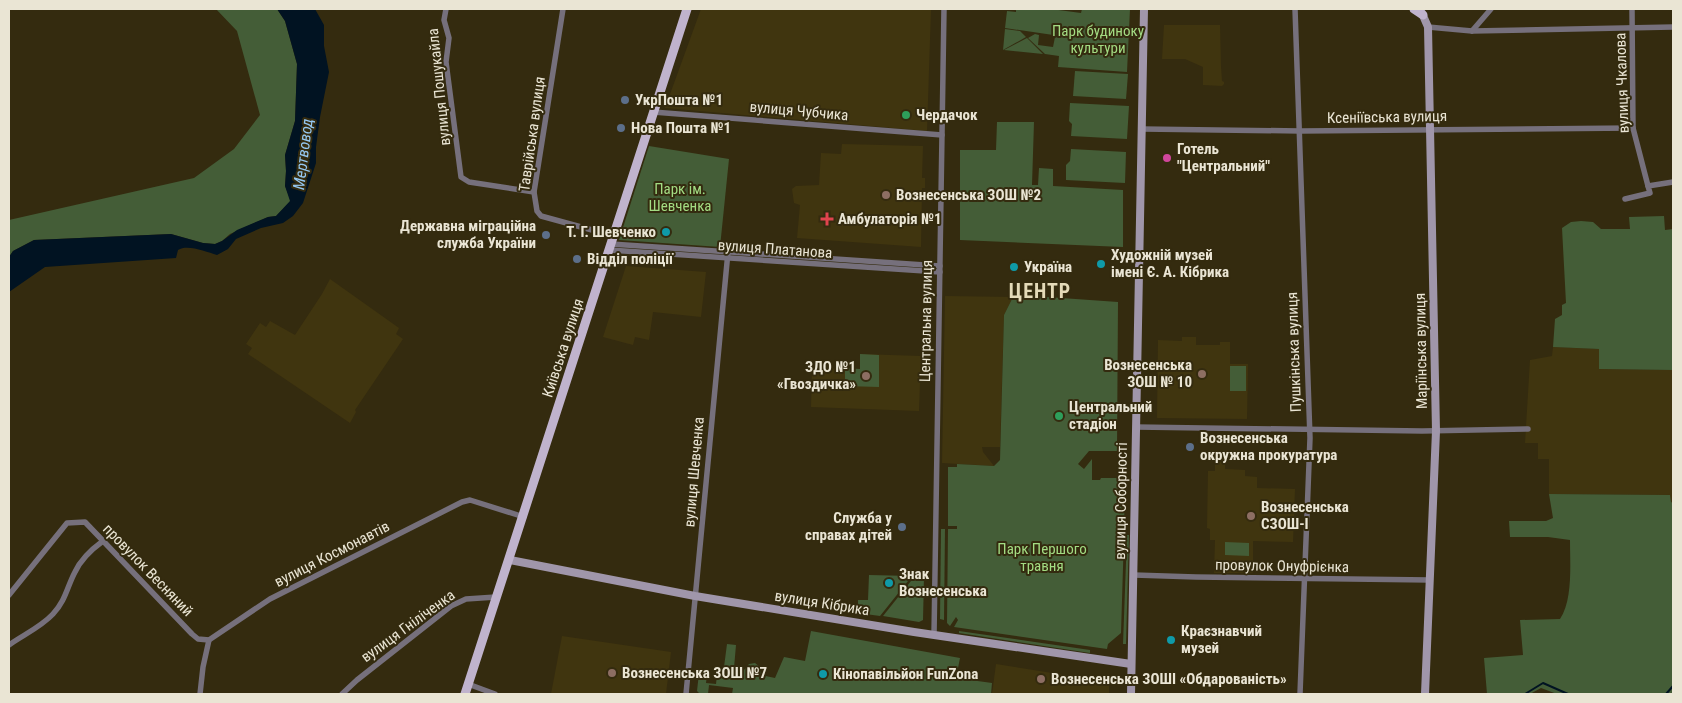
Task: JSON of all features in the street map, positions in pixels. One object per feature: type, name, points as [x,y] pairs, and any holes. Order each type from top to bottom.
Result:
[{"type":"main road","name":"Київська вулиця","points":[[465,694],[524,517],[687,9]]},
{"type":"main road","name":"вулиця Соборності","points":[[1131,694],[1144,9]]},
{"type":"main road","points":[[1414,9],[1422,12]]},
{"type":"main road","name":"Маріїнська вулиця","points":[[1422,12],[1428,27],[1436,431],[1425,694]]},
{"type":"main road","name":"вулиця Кібрика","points":[[510,560],[695,596],[934,635],[1131,664]]},
{"type":"street","name":"вулиця Пошукайла","points":[[446,9],[444,20],[449,38],[446,62],[461,177],[469,182],[534,192]]},
{"type":"street","name":"Таврійська вулиця","points":[[564,9],[534,192],[537,211],[541,216],[611,244]]},
{"type":"street","name":"Центральна вулиця","points":[[934,635],[944,9]]},
{"type":"street","name":"Пушкінська вулиця","points":[[1295,9],[1310,438],[1300,694]]},
{"type":"street","points":[[1472,30],[1491,9]]},
{"type":"street","name":"вулиця Чкалова","points":[[1632,9],[1633,128],[1648,186]]},
{"type":"street","points":[[1428,27],[1472,30],[1673,27]]},
{"type":"street","name":"вулиця Чубчика","points":[[653,112],[942,135]]},
{"type":"street","name":"Ксеніївська вулиця","points":[[1142,129],[1300,131],[1633,128]]},
{"type":"street","points":[[1625,199],[1650,193],[1648,186],[1673,182]]},
{"type":"street","name":"вулиця Платанова","points":[[611,244],[727,255],[940,269]]},
{"type":"street","name":"вулиця Шевченка","points":[[686,694],[727,255]]},
{"type":"street","points":[[1136,427],[1436,431],[1528,429]]},
{"type":"street","name":"вулиця Космонавтів","points":[[209,640],[270,599],[462,502],[470,500],[524,517]]},
{"type":"street","name":"провулок Весняний","points":[[9,595],[67,522],[85,522],[192,634],[198,639],[209,640]]},
{"type":"street","points":[[9,645],[27,632],[35,629],[53,614],[66,597],[75,572],[92,549],[104,541]]},
{"type":"street","name":"провулок Онуфрієнка","points":[[1134,575],[1430,580]]},
{"type":"street","name":"вулиця Гніліченка","points":[[342,694],[451,606],[466,599],[496,597]]},
{"type":"street","points":[[200,694],[209,640]]},
{"type":"street","points":[[468,684],[495,694]]},
{"type":"shaded area","points":[[701,9],[931,9],[927,131],[665,108]]},
{"type":"shaded area","points":[[1164,25],[1220,25],[1222,81],[1224,82],[1222,86],[1203,85],[1203,67],[1185,59],[1162,59]]},
{"type":"shaded area","name":"Вознесенська ЗОШ №2","points":[[842,144],[923,146],[922,178],[925,178],[925,188],[922,188],[921,247],[797,238],[800,205],[794,203],[792,189],[796,186],[819,185],[821,153],[841,154]]},
{"type":"shaded area","points":[[626,266],[706,272],[701,317],[653,312],[649,340],[635,337],[633,345],[603,337]]},
{"type":"shaded area","points":[[330,279],[399,328],[396,334],[403,339],[355,410],[356,412],[350,423],[248,354],[252,348],[246,344],[260,323],[266,327],[270,321],[295,335]]},
{"type":"shaded area","points":[[945,296],[1013,297],[1004,315],[1000,447],[982,447],[983,452],[994,466],[942,463]]},
{"type":"shaded area","name":"Вознесенська ЗОШ № 10","points":[[1182,337],[1196,337],[1196,345],[1220,345],[1220,342],[1230,342],[1230,364],[1248,364],[1247,419],[1157,418],[1158,340],[1182,341]]},
{"type":"shaded area","points":[[1553,347],[1599,349],[1599,369],[1673,370],[1673,503],[1671,502],[1670,495],[1549,494],[1549,459],[1538,459],[1538,443],[1525,443],[1530,360],[1552,356]]},
{"type":"shaded area","name":"ЗДО №1 «Гвоздичка»","points":[[860,354],[921,356],[919,411],[811,407],[812,368],[860,369]]},
{"type":"shaded area","name":"Вознесенська СЗОШ-І","points":[[1215,461],[1225,461],[1225,469],[1245,470],[1245,476],[1257,477],[1257,488],[1295,489],[1293,542],[1253,541],[1253,573],[1214,573],[1215,540],[1210,540],[1210,529],[1207,528],[1208,471],[1215,471]]},
{"type":"shaded area","name":"Вознесенська ЗОШ №7","points":[[562,636],[671,652],[666,694],[551,694]]},
{"type":"shaded area","name":"Вознесенська ЗОШІ «Обдарованість»","points":[[996,664],[1109,682],[1109,694],[992,694]]},
{"type":"green space","points":[[216,9],[277,9],[285,21],[297,64],[295,121],[285,155],[285,186],[291,201],[276,216],[268,217],[230,234],[215,244],[203,243],[171,234],[34,240],[13,251],[9,257],[9,220],[194,178],[234,149],[260,115],[237,31]]},
{"type":"green space","name":"Парк будиноку культури","points":[[1016,9],[1051,9],[1081,13],[1082,9],[1130,9],[1127,72],[1058,67],[1059,56],[1045,54],[1028,38],[1035,34],[1039,35],[1038,45],[1053,47],[1055,37],[1060,38],[1060,36],[1005,28],[1007,11],[1016,12]]},
{"type":"green space","points":[[1005,29],[1020,31],[1026,37],[1003,50]]},
{"type":"green space","points":[[1027,38],[1043,54],[1004,50]]},
{"type":"green space","points":[[1075,71],[1128,74],[1126,99],[1073,96]]},
{"type":"green space","points":[[1070,103],[1129,106],[1127,139],[1071,136],[1072,124],[1069,121]]},
{"type":"green space","points":[[997,122],[1034,122],[1032,185],[1038,185],[1039,168],[1053,169],[1053,186],[1123,190],[1123,247],[960,240],[960,150],[996,150]]},
{"type":"green space","name":"Парк ім. Шевченка","points":[[649,146],[729,159],[720,247],[619,240]]},
{"type":"green space","points":[[1071,149],[1126,152],[1125,183],[1066,180],[1066,165],[1070,161]]},
{"type":"green space","points":[[1664,216],[1665,230],[1673,229],[1673,370],[1599,369],[1599,349],[1553,347],[1555,319],[1562,315],[1562,305],[1566,303],[1562,228],[1571,222],[1581,221],[1593,222],[1601,229],[1630,229],[1629,217]]},
{"type":"green space","name":"Парк Першого травня","points":[[1019,295],[1118,302],[1117,451],[1089,451],[1078,464],[1084,469],[1092,459],[1092,480],[1117,478],[1119,486],[1125,486],[1124,525],[1118,525],[1118,534],[1124,535],[1121,633],[1108,644],[1107,649],[954,627],[958,620],[956,617],[950,626],[947,623],[948,529],[957,529],[957,526],[948,526],[948,467],[957,467],[957,464],[994,466],[1000,460],[1004,315],[1013,297]]},
{"type":"green space","points":[[860,354],[879,355],[879,387],[845,386],[845,368],[860,369]]},
{"type":"green space","points":[[1230,366],[1246,366],[1246,391],[1230,391]]},
{"type":"green space","points":[[1549,494],[1670,495],[1671,502],[1673,503],[1673,694],[1557,694],[1541,688],[1530,694],[1487,694],[1484,658],[1523,655],[1520,620],[1560,619],[1567,602],[1570,581],[1570,540],[1548,537],[1510,537],[1509,521],[1546,521],[1553,518]]},
{"type":"green space","points":[[941,529],[945,529],[944,620],[940,619]]},
{"type":"green space","points":[[1127,535],[1129,535],[1126,644],[1123,644]]},
{"type":"green space","points":[[1225,542],[1249,543],[1249,556],[1225,555]]},
{"type":"green space","points":[[869,575],[912,576],[880,616],[858,613],[858,600],[868,600]]},
{"type":"green space","points":[[915,576],[924,577],[923,620],[919,622],[883,616]]},
{"type":"green space","points":[[811,631],[960,658],[956,678],[992,683],[991,694],[732,694],[733,688],[709,685],[708,694],[700,694],[697,691],[699,673],[707,674],[706,683],[716,684],[717,675],[726,676],[727,668],[724,667],[727,644],[736,645],[734,668],[744,670],[749,664],[755,663],[760,667],[761,675],[775,678],[784,657],[805,661]]},
{"type":"green space","points":[[959,631],[1090,650],[1090,653],[959,633]]},
{"type":"water","name":"Мертвовод","points":[[277,9],[315,9],[324,25],[324,46],[329,72],[320,117],[316,163],[303,203],[293,216],[283,223],[261,228],[236,239],[228,249],[217,255],[197,249],[182,248],[178,250],[176,258],[45,267],[9,292],[9,257],[13,251],[34,240],[171,234],[203,243],[215,244],[237,230],[268,217],[276,216],[290,201],[285,186],[285,155],[295,121],[297,64],[285,21]]},
{"type":"waterway","points":[[1525,694],[1543,683],[1568,694]]},
{"type":"waterway","points":[[1666,694],[1673,686]]},
{"type":"place","name":"УкрПошта №1","points":[[625,100]]},
{"type":"place","name":"Чердачок","points":[[906,115]]},
{"type":"place","name":"Нова Пошта №1","points":[[621,128]]},
{"type":"place","name":"Готель \"Центральний\"","points":[[1167,158]]},
{"type":"place","name":"Вознесенська ЗОШ №2","points":[[886,195]]},
{"type":"place","name":"Амбулаторія №1","points":[[827,219]]},
{"type":"place","name":"Т. Г. Шевченко","points":[[666,232]]},
{"type":"place","name":"Державна міграційна служба України","points":[[546,235]]},
{"type":"place","name":"Відділ поліції","points":[[577,259]]},
{"type":"place","name":"Художній музей імені Є. А. Кібрика","points":[[1101,264]]},
{"type":"place","name":"Україна","points":[[1014,267]]},
{"type":"place","name":"Вознесенська ЗОШ № 10","points":[[1202,374]]},
{"type":"place","name":"ЗДО №1 «Гвоздичка»","points":[[866,376]]},
{"type":"place","name":"Центральний стадіон","points":[[1059,416]]},
{"type":"place","name":"Вознесенська окружна прокуратура","points":[[1190,447]]},
{"type":"place","name":"Вознесенська СЗОШ-І","points":[[1251,516]]},
{"type":"place","name":"Служба у справах дітей","points":[[902,527]]},
{"type":"place","name":"Знак Вознесенська","points":[[889,583]]},
{"type":"place","name":"Краєзнавчий музей","points":[[1171,640]]},
{"type":"place","name":"Вознесенська ЗОШ №7","points":[[612,673]]},
{"type":"place","name":"Кінопавільйон FunZona","points":[[823,674]]},
{"type":"place","name":"Вознесенська ЗОШІ «Обдарованість»","points":[[1041,679]]},
{"type":"district","name":"ЦЕНТР","points":[[1040,291]]}]
